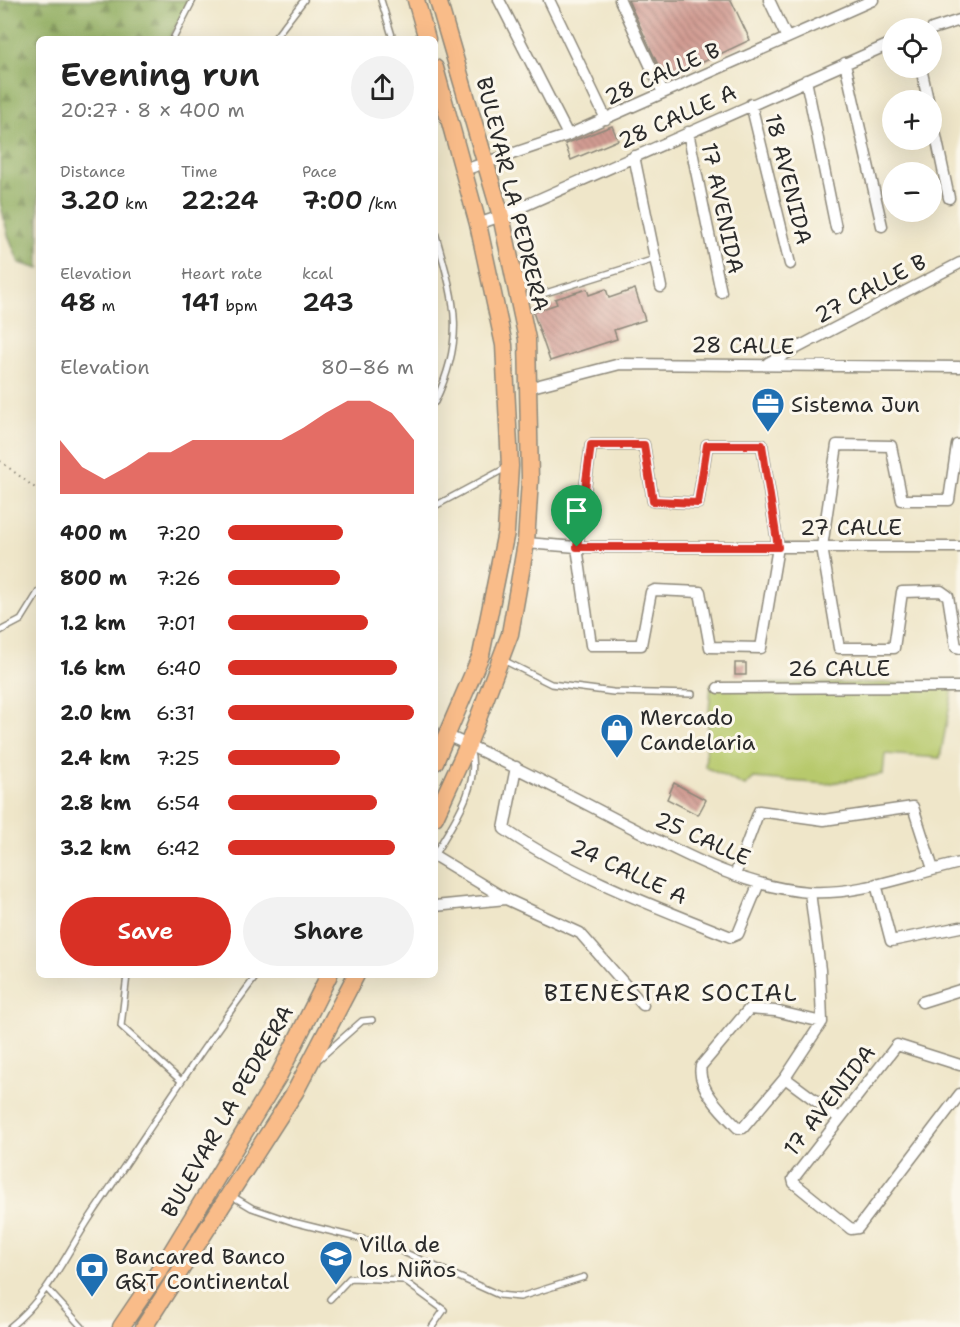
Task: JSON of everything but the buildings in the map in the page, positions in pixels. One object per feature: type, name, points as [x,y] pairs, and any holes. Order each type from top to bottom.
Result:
[{"type":"main road","points":[[416,0],[426,36]]},
{"type":"main road","name":"BULEVAR LA PEDRERA","points":[[438,0],[501,216],[527,339],[530,479],[526,543],[510,634],[468,744],[438,810]]},
{"type":"main road","name":"BULEVAR LA PEDRERA","points":[[438,79],[478,224],[504,345],[510,466],[506,532],[482,655],[438,756]]},
{"type":"main road","name":"BULEVAR LA PEDRERA","points":[[121,1327],[171,1253],[279,1075],[328,978]]},
{"type":"main road","name":"BULEVAR LA PEDRERA","points":[[144,1327],[231,1195],[308,1069],[354,978]]},
{"type":"street","points":[[499,0],[568,135]]},
{"type":"street","points":[[549,0],[606,119]]},
{"type":"street","points":[[620,0],[663,93]]},
{"type":"street","points":[[769,0],[787,38]]},
{"type":"street","name":"28 CALLE B","points":[[464,170],[568,135],[873,0]]},
{"type":"street","points":[[942,26],[960,20]]},
{"type":"street","name":"28 CALLE A","points":[[478,224],[501,216],[882,47]]},
{"type":"street","points":[[845,63],[882,226]]},
{"type":"street","points":[[806,80],[836,228]]},
{"type":"street","name":"18 AVENIDA","points":[[751,104],[790,264]]},
{"type":"street","name":"17 AVENIDA","points":[[688,132],[721,292]]},
{"type":"street","points":[[939,150],[949,198]]},
{"type":"street","points":[[634,156],[661,286]]},
{"type":"street","name":"27 CALLE B","points":[[765,365],[960,263]]},
{"type":"street","name":"28 CALLE","points":[[528,388],[620,364],[960,367]]},
{"type":"street","points":[[591,445],[644,445],[653,501],[698,503],[707,445],[762,445],[778,547],[762,646],[710,647],[700,592],[652,591],[641,645],[592,646],[577,547],[591,445]]},
{"type":"street","points":[[958,445],[949,500],[902,500],[891,446],[837,445],[822,547],[839,648],[894,648],[900,595],[904,591],[941,591],[948,596],[958,648]]},
{"type":"street","name":"27 CALLE","points":[[526,543],[577,547],[960,547]]},
{"type":"street","name":"26 CALLE","points":[[718,688],[960,687]]},
{"type":"street","name":"25 CALLE","points":[[448,736],[516,767],[687,856],[759,883],[810,892],[876,884],[960,863]]},
{"type":"street","name":"24 CALLE A","points":[[516,767],[505,830],[575,870],[657,908],[731,937],[738,934],[759,883]]},
{"type":"street","points":[[735,875],[759,810],[824,820],[913,807],[933,869]]},
{"type":"street","points":[[438,857],[506,899],[580,933],[643,1005]]},
{"type":"street","points":[[876,884],[891,941],[960,927]]},
{"type":"street","points":[[810,892],[820,970],[822,1022],[785,1078],[743,1128],[738,1128],[712,1097],[701,1078],[701,1066],[747,1011],[753,1008],[822,1022]]},
{"type":"street","points":[[438,906],[506,899]]},
{"type":"street","points":[[922,1002],[960,990]]},
{"type":"street","name":"17 AVENIDA","points":[[960,1065],[897,1045],[793,1179],[794,1183],[851,1229],[858,1228],[960,1094]]},
{"type":"street","points":[[785,1078],[839,1118]]},
{"type":"lane","points":[[175,36],[194,0]]},
{"type":"lane","points":[[276,36],[304,0]]},
{"type":"lane","points":[[381,0],[392,36]]},
{"type":"lane","points":[[438,243],[452,293],[456,338],[446,378],[438,395]]},
{"type":"lane","points":[[519,301],[655,259]]},
{"type":"lane","points":[[438,504],[510,466]]},
{"type":"lane","points":[[0,631],[21,620],[36,596]]},
{"type":"lane","points":[[502,659],[551,684],[613,692],[692,694]]},
{"type":"lane","points":[[438,849],[474,779],[473,759],[468,744]]},
{"type":"lane","points":[[127,978],[122,1026],[181,1081]]},
{"type":"lane","points":[[10,1327],[48,1290],[89,1220],[181,1081],[255,978]]},
{"type":"lane","points":[[308,1069],[362,1021],[372,1020]]},
{"type":"lane","points":[[231,1195],[252,1208],[293,1222],[390,1246],[500,1295],[520,1297],[584,1277]]},
{"type":"lane","points":[[330,1299],[350,1278],[403,1280],[444,1310],[432,1327]]},
{"type":"lane","points":[[48,1290],[82,1327]]},
{"type":"path","points":[[0,461],[36,489]]},
{"type":"green space","points":[[0,0],[191,0],[171,36],[36,36],[36,268],[19,263],[8,235],[0,202]]},
{"type":"green space","points":[[954,683],[940,758],[885,754],[883,774],[826,784],[754,778],[745,786],[705,767],[711,684]]},
{"type":"place","name":"Sistema Jun","points":[[768,433]]},
{"type":"place","name":"Mercado Candelaria","points":[[617,759]]},
{"type":"place","name":"Villa de los Niños","points":[[336,1286]]},
{"type":"place","name":"Bancared Banco G&T Continental","points":[[92,1298]]},
{"type":"district","name":"BIENESTAR SOCIAL","points":[[671,993]]},
{"type":"route","points":[[591,445],[644,445],[653,501],[698,503],[707,445],[762,445],[778,547],[577,547],[591,445]]}]
